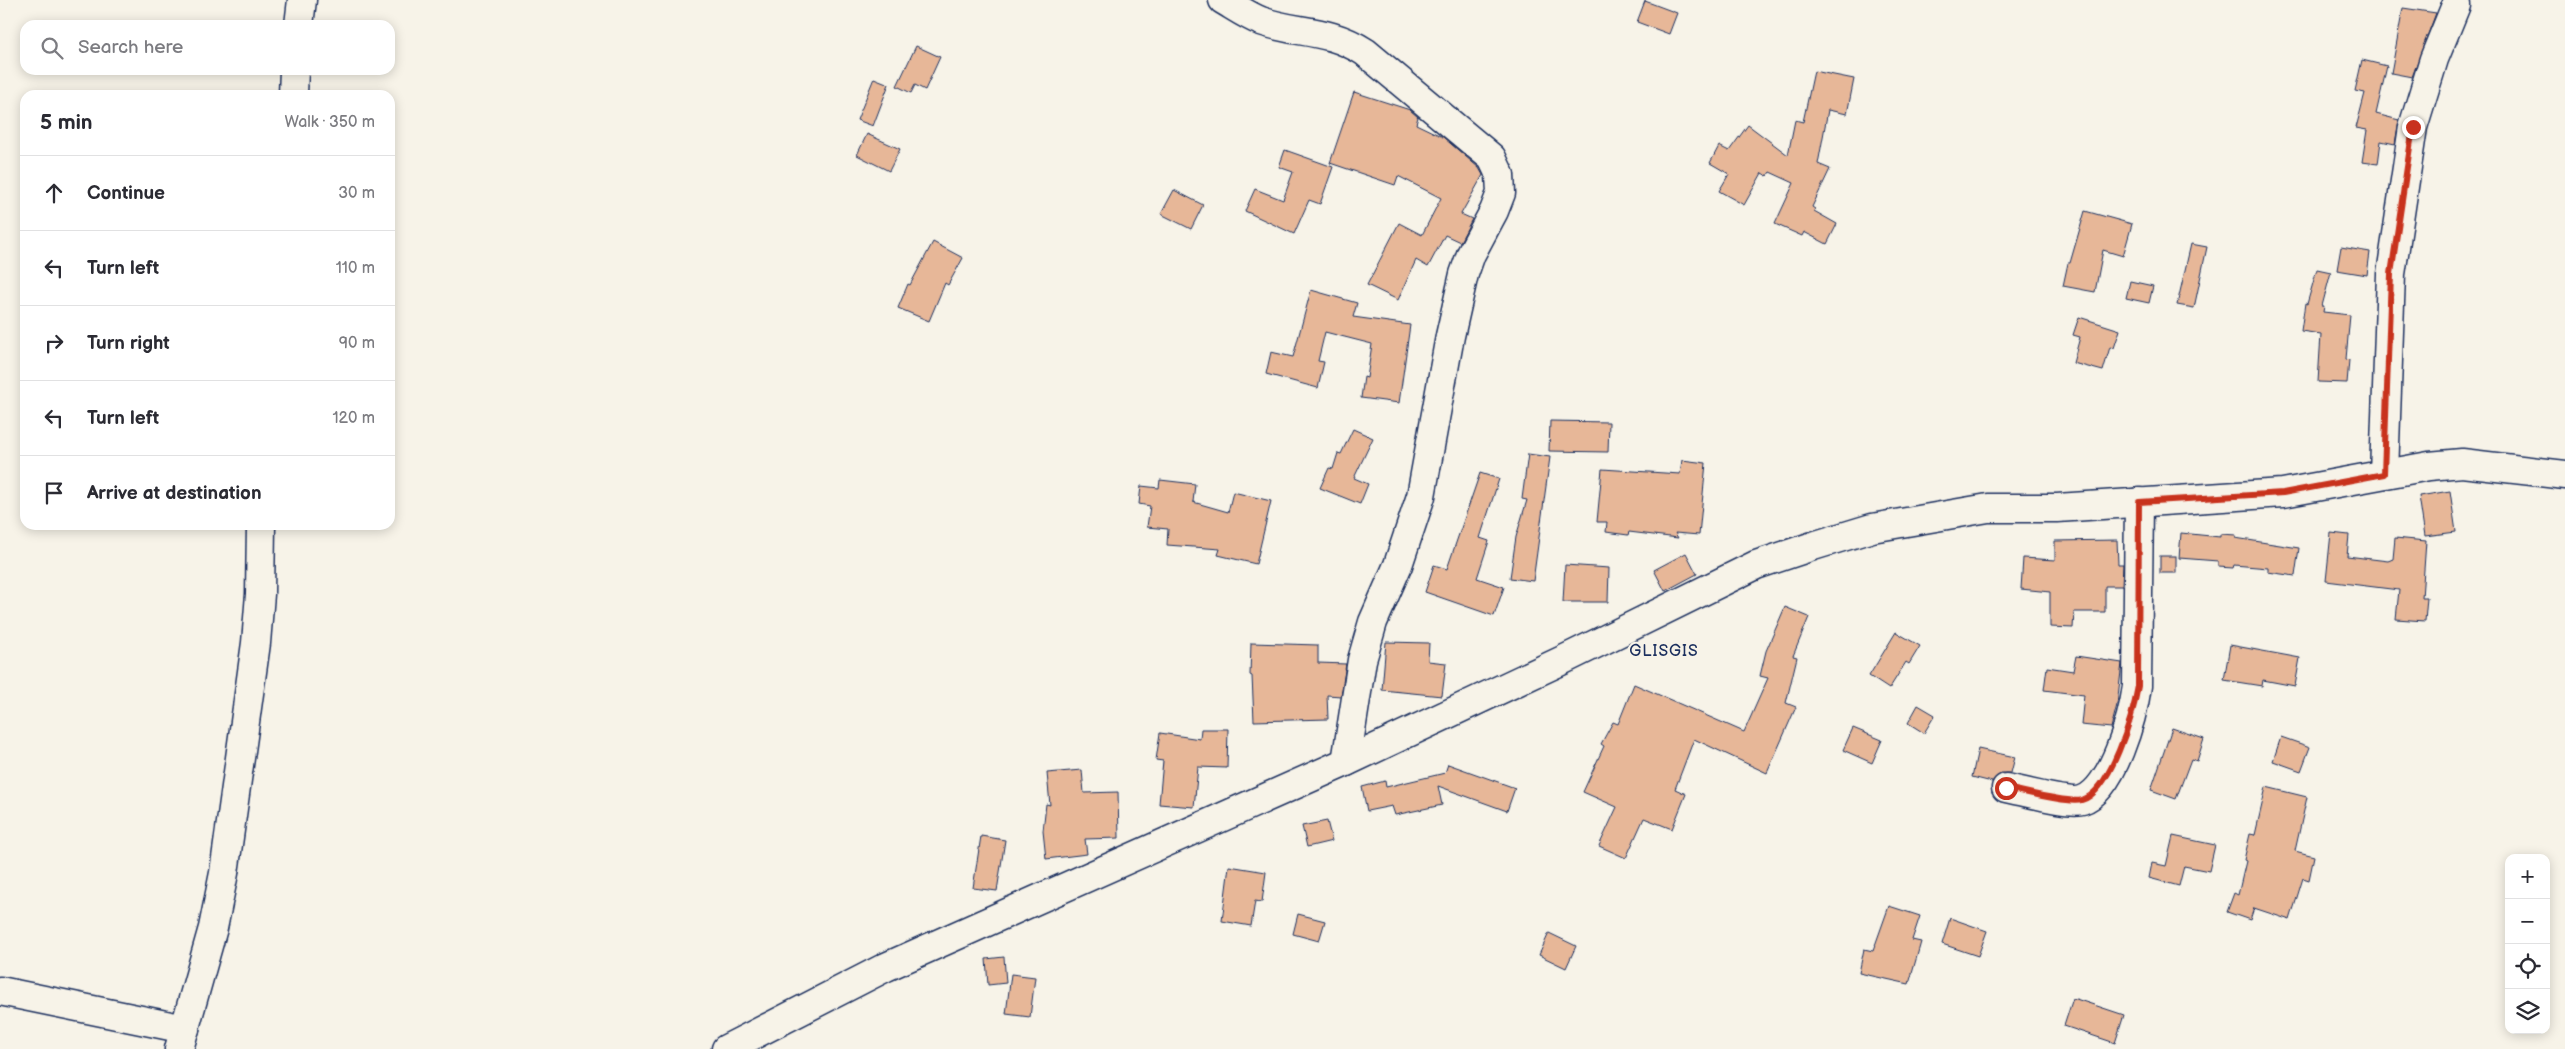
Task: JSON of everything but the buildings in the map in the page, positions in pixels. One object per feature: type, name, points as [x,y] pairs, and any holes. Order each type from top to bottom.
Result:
[{"type":"street","points":[[299,20],[302,0]]},
{"type":"street","points":[[1223,0],[1259,20],[1328,35],[1348,42],[1365,52],[1492,158],[1500,175],[1501,193],[1494,211],[1471,254],[1458,297],[1421,496],[1398,565],[1373,622],[1362,660],[1346,762]]},
{"type":"street","points":[[2384,474],[2391,274],[2413,127],[2434,59],[2456,5]]},
{"type":"street","points":[[293,90],[294,75]]},
{"type":"street","points":[[726,1049],[886,967],[1346,762],[1563,660],[1756,565],[1813,546],[1872,528],[1988,508],[2057,508],[2283,493],[2384,474],[2462,463],[2565,475]]},
{"type":"street","points":[[2006,788],[2080,801],[2095,794],[2104,783],[2132,716],[2138,686],[2139,502]]},
{"type":"street","points":[[0,991],[182,1039],[213,928],[225,863],[256,643],[260,594],[261,530]]},
{"type":"district","name":"GLISGIS","points":[[1664,651]]},
{"type":"route","points":[[2006,788],[2080,801],[2095,794],[2104,783],[2132,716],[2138,686],[2139,502],[2283,493],[2384,474],[2391,274],[2413,127]]}]
